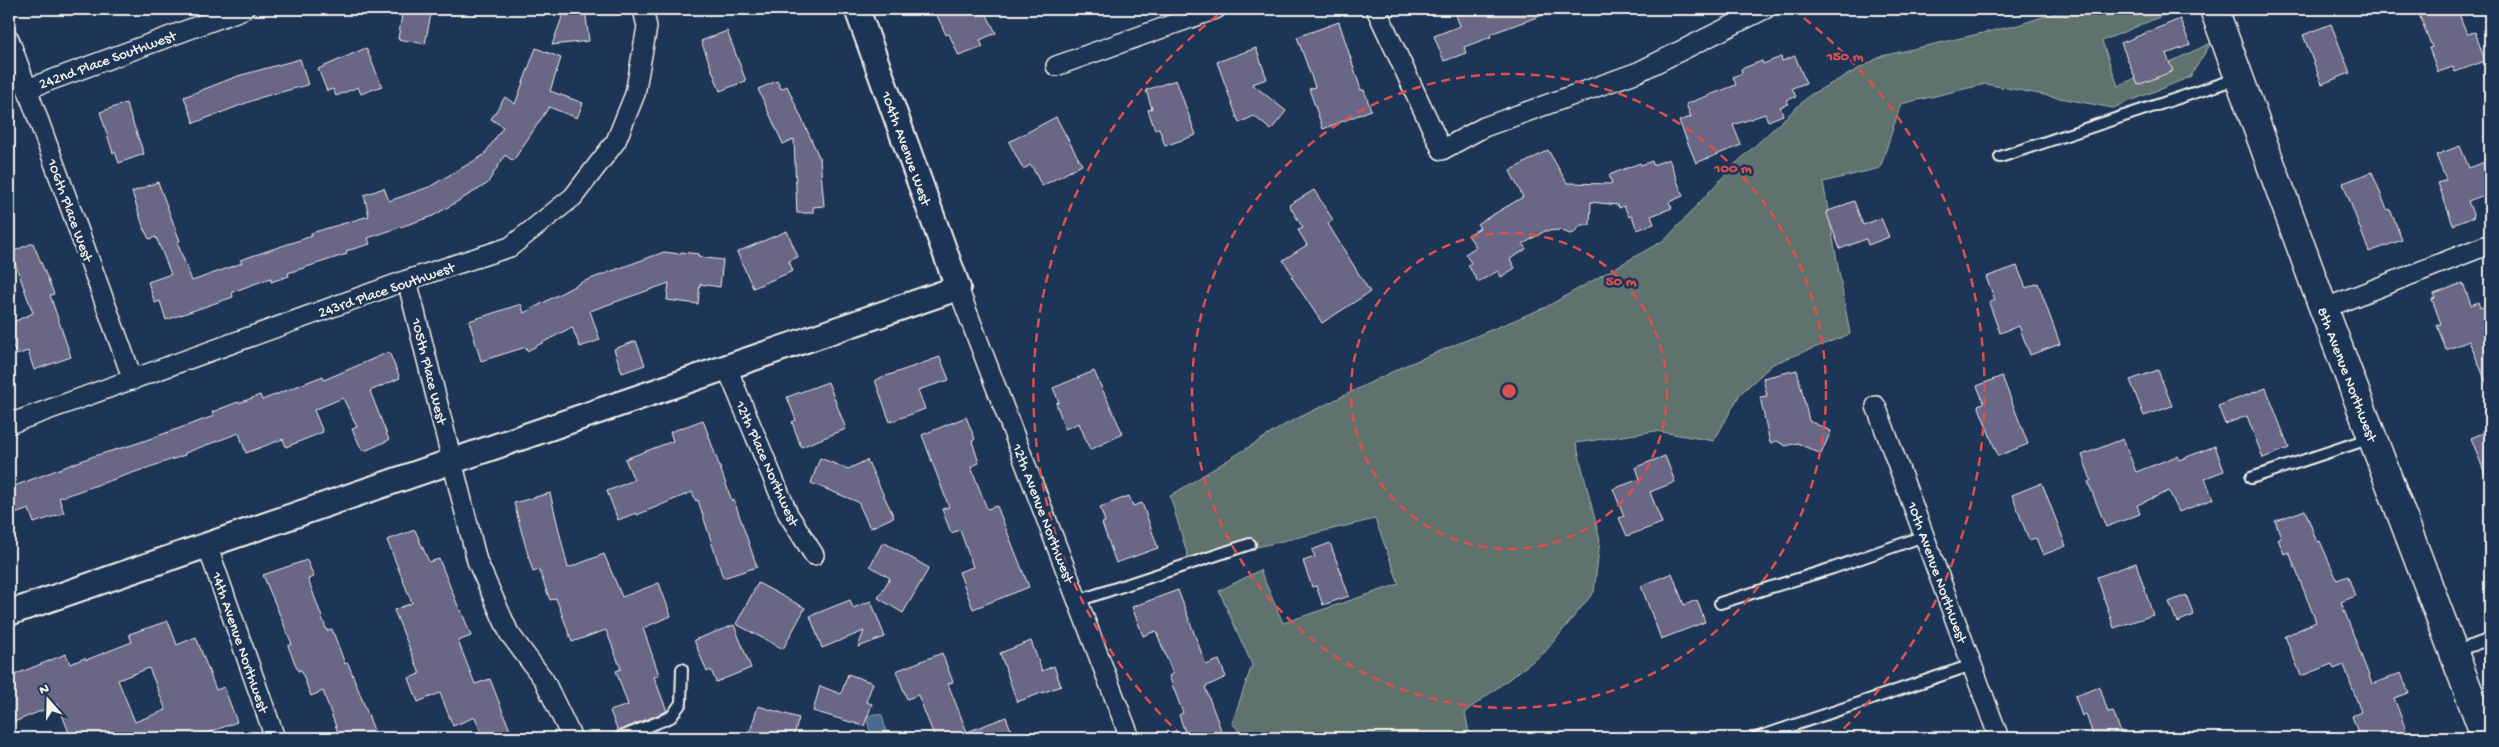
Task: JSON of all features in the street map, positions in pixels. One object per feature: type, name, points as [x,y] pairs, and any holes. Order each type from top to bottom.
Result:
[{"type":"main road","name":"8th Avenue Northwest","points":[[2214,9],[2323,309],[2486,738]]},
{"type":"street","name":"242nd Place Southwest","points":[[27,89],[244,9]]},
{"type":"street","name":"104th Avenue West","points":[[856,9],[958,288]]},
{"type":"street","points":[[1056,66],[1216,9]]},
{"type":"street","points":[[1376,9],[1442,150],[1484,127],[1638,72],[1765,9]]},
{"type":"street","name":"243rd Place Southwest","points":[[9,424],[408,280],[510,247],[573,197],[616,141],[635,94],[645,18]]},
{"type":"street","name":"106th Place West","points":[[9,39],[133,380]]},
{"type":"street","points":[[2323,309],[2490,244]]},
{"type":"street","name":"105th Place West","points":[[408,280],[477,561],[509,633],[544,680],[572,738]]},
{"type":"street","points":[[9,613],[958,288]]},
{"type":"street","name":"12th Avenue Northwest","points":[[958,288],[1130,738]]},
{"type":"street","name":"12th Place Northwest","points":[[727,368],[788,514],[814,555]]},
{"type":"street","name":"10th Avenue Northwest","points":[[1876,406],[1999,738]]},
{"type":"street","name":"14th Avenue Northwest","points":[[207,545],[275,738]]},
{"type":"lane","points":[[2000,157],[2240,78]]},
{"type":"lane","points":[[2251,478],[2372,438]]},
{"type":"lane","points":[[1720,603],[1833,568],[1924,536]]},
{"type":"lane","points":[[1077,601],[1250,544]]},
{"type":"lane","points":[[2454,653],[2490,639]]},
{"type":"lane","points":[[1756,738],[1972,665]]},
{"type":"lane","points":[[619,738],[671,717],[681,703],[682,669]]},
{"type":"green space","points":[[2067,9],[2169,9],[2169,13],[2102,41],[2118,86],[2211,43],[2190,77],[2113,108],[1986,84],[1901,104],[1880,168],[1823,182],[1850,334],[1773,364],[1740,394],[1714,441],[1656,431],[1576,443],[1600,540],[1594,592],[1545,652],[1465,712],[1470,738],[1245,738],[1232,723],[1252,665],[1219,591],[1260,570],[1283,623],[1399,584],[1375,519],[1190,563],[1170,496],[1286,424],[1404,366],[1546,307],[1666,239],[1733,166],[1810,95],[1882,56],[2018,25]]},
{"type":"water","points":[[874,714],[882,715],[888,738],[872,738],[866,717]]},
{"type":"building","points":[[403,9],[432,9],[425,44],[398,39]]},
{"type":"building","points":[[565,9],[585,9],[589,41],[552,45]]},
{"type":"building","points":[[947,9],[984,9],[996,33],[980,40],[983,47],[959,56],[949,34],[946,35],[936,13]]},
{"type":"building","points":[[1471,9],[1554,9],[1554,11],[1490,34],[1491,37],[1464,47],[1466,53],[1444,61],[1434,36],[1460,26],[1456,15]]},
{"type":"building","points":[[2417,9],[2457,9],[2467,34],[2475,32],[2485,61],[2455,72],[2453,67],[2438,72],[2429,48],[2432,47]]},
{"type":"building","points":[[2180,19],[2190,45],[2166,54],[2173,71],[2138,85],[2121,43]]},
{"type":"building","points":[[1339,22],[1361,90],[1364,90],[1371,110],[1323,129],[1309,89],[1315,87],[1297,37]]},
{"type":"building","points":[[2331,24],[2350,73],[2322,84],[2303,35]]},
{"type":"building","points":[[727,31],[746,81],[720,91],[701,41]]},
{"type":"building","points":[[366,48],[382,86],[361,94],[358,87],[336,96],[333,89],[327,91],[318,69]]},
{"type":"building","points":[[536,48],[561,58],[550,91],[583,103],[577,118],[549,107],[513,161],[505,155],[487,184],[433,216],[368,238],[370,244],[346,251],[347,254],[288,273],[289,276],[271,282],[271,278],[232,292],[233,297],[166,320],[160,301],[155,303],[148,282],[171,274],[156,237],[149,239],[144,229],[132,192],[158,182],[180,241],[177,242],[192,281],[242,263],[240,260],[312,236],[311,233],[369,216],[364,195],[384,188],[389,201],[429,187],[484,155],[503,127],[491,119],[505,97],[515,104]]},
{"type":"building","points":[[1256,48],[1267,79],[1252,84],[1286,111],[1271,130],[1254,116],[1239,123],[1217,62]]},
{"type":"building","points":[[1795,56],[1806,83],[1792,88],[1796,97],[1786,100],[1788,104],[1780,107],[1783,115],[1768,121],[1765,114],[1733,125],[1741,145],[1696,163],[1679,121],[1691,117],[1686,104],[1736,85],[1733,77],[1742,73],[1741,69],[1762,61],[1763,64],[1781,57],[1782,61]]},
{"type":"building","points":[[300,59],[308,85],[262,97],[194,123],[184,97],[238,76]]},
{"type":"building","points":[[1176,80],[1196,135],[1165,146],[1159,128],[1155,130],[1148,110],[1152,109],[1146,90]]},
{"type":"building","points":[[777,81],[781,89],[787,86],[820,159],[824,206],[813,207],[813,213],[797,213],[794,139],[783,144],[758,89]]},
{"type":"building","points":[[126,103],[144,154],[119,163],[115,152],[113,153],[100,112]]},
{"type":"building","points":[[1056,117],[1082,165],[1042,186],[1031,165],[1023,169],[1009,142]]},
{"type":"building","points":[[2460,146],[2469,168],[2490,160],[2490,193],[2468,201],[2474,217],[2453,225],[2438,183],[2446,180],[2436,155]]},
{"type":"building","points":[[1548,150],[1567,183],[1612,184],[1609,175],[1640,163],[1641,165],[1652,161],[1653,165],[1669,159],[1683,196],[1669,202],[1672,208],[1651,216],[1654,224],[1637,230],[1632,216],[1629,217],[1624,206],[1619,208],[1618,205],[1591,202],[1590,225],[1581,225],[1574,233],[1570,234],[1560,230],[1545,231],[1523,244],[1526,249],[1510,259],[1515,268],[1501,277],[1498,271],[1478,282],[1468,265],[1471,263],[1465,254],[1476,247],[1468,235],[1480,228],[1477,224],[1523,197],[1510,171]]},
{"type":"building","points":[[2372,172],[2387,210],[2390,209],[2402,240],[2369,252],[2343,183]]},
{"type":"building","points":[[1314,190],[1333,220],[1328,224],[1370,292],[1322,323],[1291,276],[1293,275],[1283,260],[1307,245],[1298,230],[1303,228],[1289,205]]},
{"type":"building","points":[[1854,201],[1863,225],[1881,218],[1889,237],[1868,245],[1866,239],[1840,249],[1826,212]]},
{"type":"building","points":[[787,231],[798,257],[789,261],[793,271],[753,288],[737,252]]},
{"type":"building","points":[[33,243],[54,294],[50,295],[71,357],[34,370],[28,351],[16,355],[9,334],[9,324],[33,313],[11,252]]},
{"type":"building","points":[[664,252],[699,254],[698,257],[723,260],[720,287],[700,284],[698,304],[667,300],[669,283],[590,311],[600,340],[580,347],[572,327],[527,351],[526,347],[481,361],[469,321],[521,304],[524,313],[582,282]]},
{"type":"building","points":[[2017,266],[2026,288],[2038,283],[2060,344],[2030,355],[2019,326],[2000,333],[1989,303],[1995,300],[1986,277]]},
{"type":"building","points":[[2463,283],[2471,305],[2478,302],[2480,308],[2490,304],[2490,391],[2469,341],[2446,350],[2437,325],[2441,324],[2432,299],[2435,298],[2434,294]]},
{"type":"building","points":[[636,341],[645,365],[622,373],[614,349]]},
{"type":"building","points":[[389,352],[400,378],[370,391],[389,440],[367,450],[362,450],[352,429],[357,427],[343,398],[314,410],[323,432],[286,447],[283,439],[246,453],[239,433],[185,453],[185,455],[59,498],[64,513],[34,523],[29,509],[9,516],[9,488],[94,456],[135,444],[214,416],[212,412],[238,402],[260,395],[262,400],[323,376],[324,380]]},
{"type":"building","points":[[940,357],[949,380],[918,390],[925,409],[890,422],[875,380]]},
{"type":"building","points":[[1797,370],[1809,421],[1831,431],[1821,454],[1797,443],[1786,446],[1777,441],[1770,443],[1760,397],[1767,396],[1763,378]]},
{"type":"building","points":[[2158,370],[2172,406],[2144,416],[2130,380]]},
{"type":"building","points":[[1094,371],[1123,434],[1090,450],[1079,423],[1065,429],[1056,403],[1059,402],[1053,388]]},
{"type":"building","points":[[2002,376],[2028,444],[1998,456],[1978,405],[1984,403],[1977,386]]},
{"type":"building","points":[[828,382],[846,429],[801,447],[792,422],[796,420],[787,397]]},
{"type":"building","points":[[2266,388],[2289,448],[2263,458],[2247,416],[2225,424],[2218,406]]},
{"type":"building","points":[[966,417],[975,439],[972,441],[979,463],[971,467],[987,509],[997,506],[1029,587],[973,609],[959,572],[973,567],[960,530],[951,533],[942,509],[949,507],[922,435]]},
{"type":"building","points":[[703,420],[732,501],[734,500],[757,567],[723,578],[698,500],[696,501],[692,492],[637,515],[636,513],[618,520],[607,491],[634,480],[625,459],[673,441],[670,432]]},
{"type":"building","points":[[2490,430],[2490,484],[2489,484],[2471,438]]},
{"type":"building","points":[[2123,439],[2136,472],[2177,456],[2179,460],[2215,446],[2224,471],[2205,478],[2213,499],[2179,512],[2169,491],[2137,505],[2140,514],[2106,527],[2088,482],[2091,480],[2082,455]]},
{"type":"building","points":[[1665,456],[1675,482],[1650,492],[1662,523],[1627,536],[1619,518],[1624,516],[1613,489],[1640,479],[1636,467]]},
{"type":"building","points":[[820,458],[848,469],[867,460],[894,517],[870,528],[858,502],[811,483]]},
{"type":"building","points":[[2042,483],[2066,546],[2043,555],[2036,538],[2029,540],[2012,495]]},
{"type":"building","points":[[550,493],[568,568],[604,554],[622,597],[659,583],[671,616],[643,628],[659,675],[654,677],[667,711],[618,731],[610,711],[628,705],[616,671],[621,669],[606,630],[572,642],[556,598],[550,600],[539,570],[533,572],[521,530],[514,503]]},
{"type":"building","points":[[1129,496],[1133,506],[1142,503],[1158,548],[1116,563],[1102,523],[1105,522],[1100,507]]},
{"type":"building","points":[[2305,510],[2317,542],[2320,541],[2337,580],[2348,576],[2355,596],[2341,602],[2372,684],[2401,673],[2409,693],[2394,698],[2409,738],[2360,738],[2352,716],[2361,712],[2344,665],[2334,669],[2332,664],[2301,676],[2285,636],[2316,622],[2289,552],[2284,554],[2278,539],[2281,537],[2275,521]]},
{"type":"building","points":[[415,530],[429,562],[439,559],[461,610],[471,636],[458,641],[475,684],[490,679],[513,738],[483,738],[475,717],[453,726],[440,693],[418,702],[409,678],[420,674],[394,610],[412,603],[387,540]]},
{"type":"building","points":[[883,542],[929,568],[903,613],[878,598],[890,578],[870,566]]},
{"type":"building","points":[[1330,543],[1349,596],[1323,605],[1316,586],[1312,587],[1303,561],[1315,557],[1312,550]]},
{"type":"building","points":[[307,560],[314,577],[308,579],[327,631],[332,629],[345,664],[348,663],[377,738],[340,738],[323,691],[311,696],[301,670],[298,671],[288,646],[292,644],[263,575]]},
{"type":"building","points":[[2136,563],[2153,615],[2114,628],[2097,577]]},
{"type":"building","points":[[1672,573],[1684,605],[1697,600],[1705,622],[1661,639],[1641,586]]},
{"type":"building","points":[[758,583],[805,608],[783,649],[736,624]]},
{"type":"building","points":[[1178,590],[1206,665],[1219,660],[1226,677],[1205,687],[1224,738],[1187,738],[1179,715],[1183,713],[1169,676],[1173,674],[1156,631],[1143,636],[1132,607]]},
{"type":"building","points":[[2186,595],[2194,615],[2177,622],[2169,602]]},
{"type":"building","points":[[850,600],[853,608],[871,601],[885,637],[858,647],[864,631],[822,648],[810,616]]},
{"type":"building","points":[[168,621],[177,645],[196,637],[216,690],[224,687],[237,722],[194,738],[71,738],[58,704],[9,724],[9,677],[66,654],[70,664],[85,658],[86,660],[132,642],[129,634]],"holes":[[[149,668],[166,710],[135,722],[118,680]]]},
{"type":"building","points":[[734,625],[751,668],[716,682],[711,670],[707,672],[694,640]]},
{"type":"building","points":[[1031,641],[1042,671],[1054,666],[1061,686],[1017,702],[1000,653]]},
{"type":"building","points":[[942,653],[953,682],[948,684],[967,732],[1006,717],[1014,738],[935,738],[918,695],[907,699],[896,671]]},
{"type":"building","points":[[848,674],[873,683],[866,702],[872,704],[864,726],[813,711],[820,686],[841,694]]},
{"type":"building","points":[[2100,687],[2108,712],[2113,711],[2123,738],[2094,738],[2086,714],[2082,716],[2075,696]]},
{"type":"building","points":[[758,706],[799,718],[793,738],[748,738]]}]
